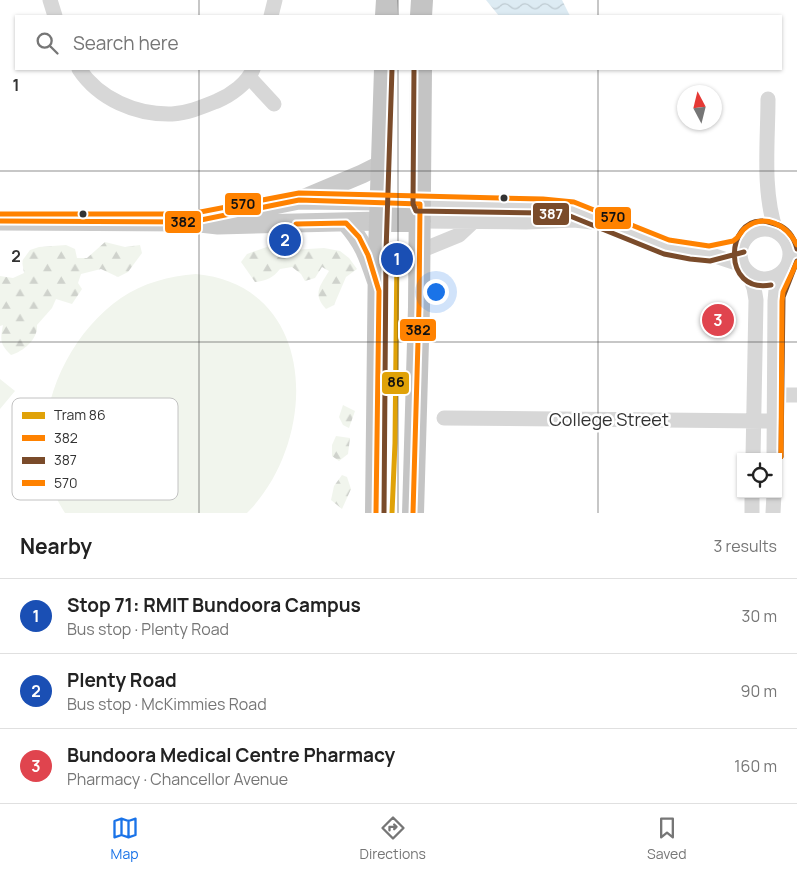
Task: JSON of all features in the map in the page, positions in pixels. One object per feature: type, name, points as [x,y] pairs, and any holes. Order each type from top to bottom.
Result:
[{"type":"highway","points":[[386,0],[386,15]]},
{"type":"highway","points":[[422,0],[422,15]]},
{"type":"highway","points":[[376,513],[385,70]]},
{"type":"highway","points":[[413,513],[420,251],[421,70]]},
{"type":"highway","points":[[381,211],[420,212]]},
{"type":"main road","points":[[191,222],[299,200],[382,164]]},
{"type":"main road","points":[[299,200],[381,211]]},
{"type":"main road","points":[[0,221],[191,222],[218,225],[346,223],[381,211]]},
{"type":"main road","points":[[346,223],[359,237],[368,255],[379,291]]},
{"type":"street","points":[[50,0],[55,15]]},
{"type":"street","points":[[271,15],[275,0]]},
{"type":"street","points":[[80,70],[87,80],[117,102],[133,109],[153,113],[173,114],[196,109],[225,97],[252,73],[274,104]]},
{"type":"street","points":[[768,99],[767,188],[772,220],[786,239],[791,257],[790,266],[776,290],[775,301],[774,453]]},
{"type":"street","points":[[754,232],[763,210],[767,188]]},
{"type":"street","points":[[420,212],[543,206],[572,209],[667,247],[709,254],[745,269],[754,277],[762,280],[778,276],[790,266]]},
{"type":"street","points":[[420,212],[474,221],[526,222],[574,220],[604,223]]},
{"type":"street","points":[[420,251],[459,235],[474,221]]},
{"type":"street","points":[[753,453],[756,300],[754,288],[745,269],[740,252],[742,245],[749,235],[761,229],[786,239]]},
{"type":"street","points":[[709,254],[742,245]]},
{"type":"street","points":[[775,395],[797,395]]},
{"type":"street","name":"College Street","points":[[444,418],[774,421]]},
{"type":"street","points":[[752,498],[752,513]]},
{"type":"street","points":[[773,513],[774,498]]},
{"type":"green space","points":[[105,242],[125,247],[140,245],[142,253],[128,272],[118,277],[101,269],[81,274],[78,283],[82,289],[72,304],[56,299],[52,308],[37,325],[33,340],[21,351],[11,355],[2,342],[1,335],[3,325],[0,326],[0,276],[13,278],[24,273],[22,261],[30,250],[39,247],[66,245],[75,249],[77,258],[87,258]]},
{"type":"green space","points":[[278,243],[292,250],[324,248],[340,251],[349,258],[357,269],[346,277],[334,305],[326,309],[319,299],[319,290],[329,271],[322,267],[315,278],[305,281],[301,274],[292,267],[280,269],[275,275],[263,281],[255,282],[241,262],[247,254]]},
{"type":"green space","points":[[196,274],[237,285],[266,306],[286,336],[295,371],[295,409],[287,447],[271,483],[247,513],[65,513],[59,500],[178,500],[178,398],[52,398],[63,367],[79,340],[98,317],[121,298],[138,288],[176,276]]},
{"type":"green space","points":[[0,379],[15,391],[0,409]]},
{"type":"green space","points":[[343,405],[355,411],[349,428],[343,425],[339,417]]},
{"type":"green space","points":[[336,436],[350,438],[348,454],[339,461],[332,456],[332,445]]},
{"type":"green space","points":[[342,475],[347,477],[351,489],[342,509],[331,500],[334,486]]},
{"type":"water","points":[[486,0],[562,0],[570,15],[498,15]]},
{"type":"tram line","name":"86","points":[[392,513],[395,443],[397,252]]},
{"type":"transit line","name":"387","points":[[384,513],[386,252],[392,70]]},
{"type":"transit line","name":"387","points":[[414,70],[413,204],[416,211],[543,213],[570,216],[664,254],[710,261],[744,252]]},
{"type":"transit line","name":"570","points":[[0,214],[190,214],[299,193],[543,199],[574,202],[669,240],[709,246],[733,241],[744,229],[752,224],[767,221],[781,227],[793,238],[797,245]]},
{"type":"transit line","name":"382","points":[[0,221],[191,222],[299,200],[420,204],[413,513]]},
{"type":"transit line","name":"387","points":[[771,285],[755,285],[743,278],[737,268],[734,255],[736,242],[742,231],[751,223],[763,221],[775,224],[783,227],[789,233],[797,249]]},
{"type":"transit line","name":"382","points":[[296,224],[346,223],[359,237],[368,255],[379,291],[376,513]]},
{"type":"transit line","name":"387","points":[[781,453],[783,297],[797,261]]},
{"type":"transit line","name":"570","points":[[781,453],[782,301],[783,292],[797,262]]},
{"type":"place","name":"Plenty Road","points":[[285,240]]},
{"type":"place","name":"Stop 71: RMIT Bundoora Campus","points":[[397,259]]},
{"type":"place","name":"Bundoora Medical Centre Pharmacy","points":[[718,320]]}]
